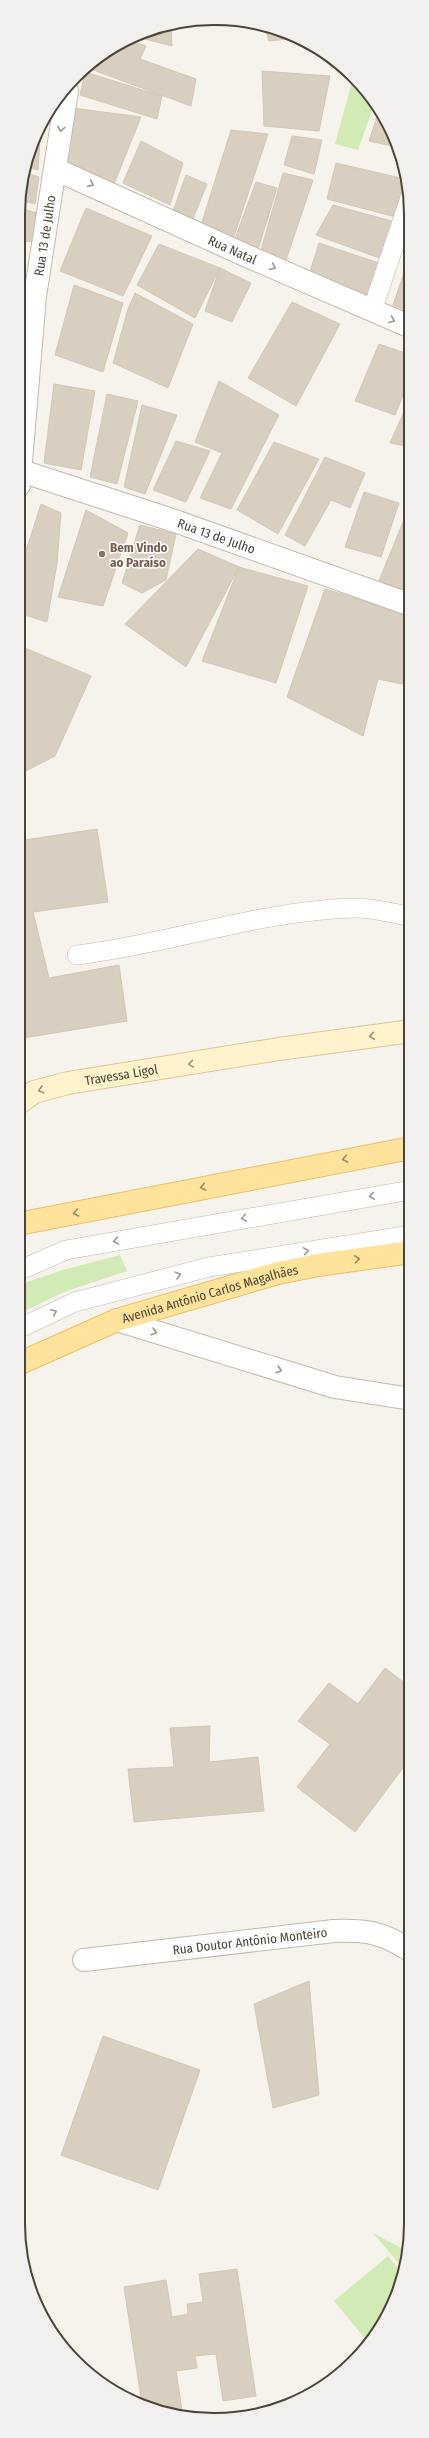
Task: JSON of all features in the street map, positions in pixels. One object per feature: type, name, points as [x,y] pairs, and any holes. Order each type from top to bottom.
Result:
[{"type":"main road","name":"Travessa Ligol","points":[[25,1099],[34,1092],[68,1083],[279,1049],[404,1032]]},
{"type":"main road","points":[[25,1223],[404,1149]]},
{"type":"main road","name":"Avenida Antônio Carlos Magalhães","points":[[25,1361],[117,1320],[278,1273],[318,1264],[404,1253]]},
{"type":"street","name":"Rua 13 de Julho","points":[[25,410],[35,296],[66,97]]},
{"type":"street","name":"Rua Natal","points":[[55,168],[404,324]]},
{"type":"street","name":"Rua 13 de Julho","points":[[25,480],[175,521],[404,603]]},
{"type":"street","points":[[117,1320],[335,1387],[404,1398]]},
{"type":"street","name":"Rua Doutor Antônio Monteiro","points":[[84,1960],[334,1931],[367,1930],[395,1940],[404,1946]]},
{"type":"lane","points":[[372,311],[404,216]]},
{"type":"lane","points":[[77,955],[114,951],[266,917],[358,908],[404,915]]},
{"type":"lane","points":[[25,1268],[66,1250],[404,1191]]},
{"type":"lane","points":[[25,1325],[75,1302],[208,1267],[404,1236]]},
{"type":"green space","points":[[351,84],[372,110],[358,150],[335,144]]},
{"type":"green space","points":[[120,1255],[127,1271],[64,1292],[25,1311],[25,1283],[63,1270]]},
{"type":"green space","points":[[373,2233],[402,2248],[399,2264]]},
{"type":"green space","points":[[388,2256],[399,2269],[390,2296],[379,2318],[365,2339],[334,2301]]},
{"type":"building","points":[[171,30],[172,46],[143,39]]},
{"type":"building","points":[[266,32],[287,39],[269,41]]},
{"type":"building","points":[[135,43],[146,46],[140,59],[196,79],[191,106],[93,70],[120,50]]},
{"type":"building","points":[[262,71],[330,76],[319,131],[264,126]]},
{"type":"building","points":[[89,73],[162,96],[157,119],[80,95],[84,78]]},
{"type":"building","points":[[73,108],[141,117],[114,184],[66,163]]},
{"type":"building","points":[[377,117],[391,146],[369,141]]},
{"type":"building","points":[[231,130],[268,134],[233,239],[202,222]]},
{"type":"building","points":[[292,136],[322,140],[314,174],[284,165]]},
{"type":"building","points":[[40,140],[38,170],[31,168]]},
{"type":"building","points":[[141,141],[183,163],[170,205],[123,183]]},
{"type":"building","points":[[336,163],[400,178],[403,196],[396,217],[327,199]]},
{"type":"building","points":[[283,173],[313,180],[284,266],[260,254]]},
{"type":"building","points":[[30,174],[39,177],[35,204],[25,202]]},
{"type":"building","points":[[186,175],[207,184],[192,221],[173,211]]},
{"type":"building","points":[[256,182],[277,188],[256,256],[233,244]]},
{"type":"building","points":[[333,205],[395,222],[382,259],[316,235]]},
{"type":"building","points":[[86,208],[152,236],[123,296],[60,271]]},
{"type":"building","points":[[25,209],[36,213],[33,242],[25,241]]},
{"type":"building","points":[[319,243],[382,264],[368,303],[309,275]]},
{"type":"building","points":[[159,244],[220,268],[195,318],[137,285]]},
{"type":"building","points":[[220,268],[251,283],[232,322],[205,311]]},
{"type":"building","points":[[404,273],[404,310],[393,305]]},
{"type":"building","points":[[25,285],[29,286],[25,305]]},
{"type":"building","points":[[74,285],[123,303],[103,372],[55,355]]},
{"type":"building","points":[[135,293],[193,324],[168,388],[113,363],[128,309]]},
{"type":"building","points":[[292,302],[340,324],[296,406],[248,378]]},
{"type":"building","points":[[379,344],[404,353],[404,393],[395,415],[355,401]]},
{"type":"building","points":[[219,381],[279,415],[231,509],[200,498],[222,453],[195,442]]},
{"type":"building","points":[[54,384],[95,391],[81,470],[44,463]]},
{"type":"building","points":[[107,394],[138,401],[117,484],[90,477]]},
{"type":"building","points":[[142,405],[177,415],[145,494],[124,487]]},
{"type":"building","points":[[404,412],[404,446],[390,443]]},
{"type":"building","points":[[176,441],[210,451],[186,502],[153,490]]},
{"type":"building","points":[[274,442],[319,459],[278,534],[237,510]]},
{"type":"building","points":[[325,457],[365,473],[350,508],[331,500],[305,546],[285,535]]},
{"type":"building","points":[[364,492],[399,503],[381,557],[345,547]]},
{"type":"building","points":[[41,504],[61,513],[57,563],[47,622],[25,615],[25,554]]},
{"type":"building","points":[[86,510],[128,533],[103,606],[58,597]]},
{"type":"building","points":[[404,520],[404,591],[378,583]]},
{"type":"building","points":[[140,525],[176,534],[166,580],[142,593],[122,583]]},
{"type":"building","points":[[198,549],[239,567],[186,667],[125,624]]},
{"type":"building","points":[[239,567],[308,586],[276,683],[202,661]]},
{"type":"building","points":[[325,589],[404,613],[404,677],[402,684],[378,679],[363,736],[287,697]]},
{"type":"building","points":[[25,648],[91,676],[55,756],[25,771]]},
{"type":"building","points":[[97,829],[108,902],[33,912],[49,978],[119,965],[127,1021],[25,1038],[25,840]]},
{"type":"building","points":[[385,1668],[404,1683],[404,1766],[355,1832],[297,1787],[330,1744],[298,1721],[329,1683],[358,1704]]},
{"type":"building","points":[[210,1726],[209,1762],[258,1757],[264,1811],[134,1822],[128,1769],[174,1767],[170,1728]]},
{"type":"building","points":[[309,1981],[319,2095],[273,2108],[254,2004]]},
{"type":"building","points":[[103,2036],[200,2070],[158,2190],[61,2155]]},
{"type":"building","points":[[237,2269],[256,2396],[223,2401],[216,2354],[195,2356],[197,2368],[176,2371],[182,2410],[165,2407],[142,2399],[124,2287],[166,2280],[172,2317],[188,2314],[187,2304],[203,2302],[199,2274]]},
{"type":"place","name":"Bem Vindo ao Paraíso","points":[[102,554]]}]
